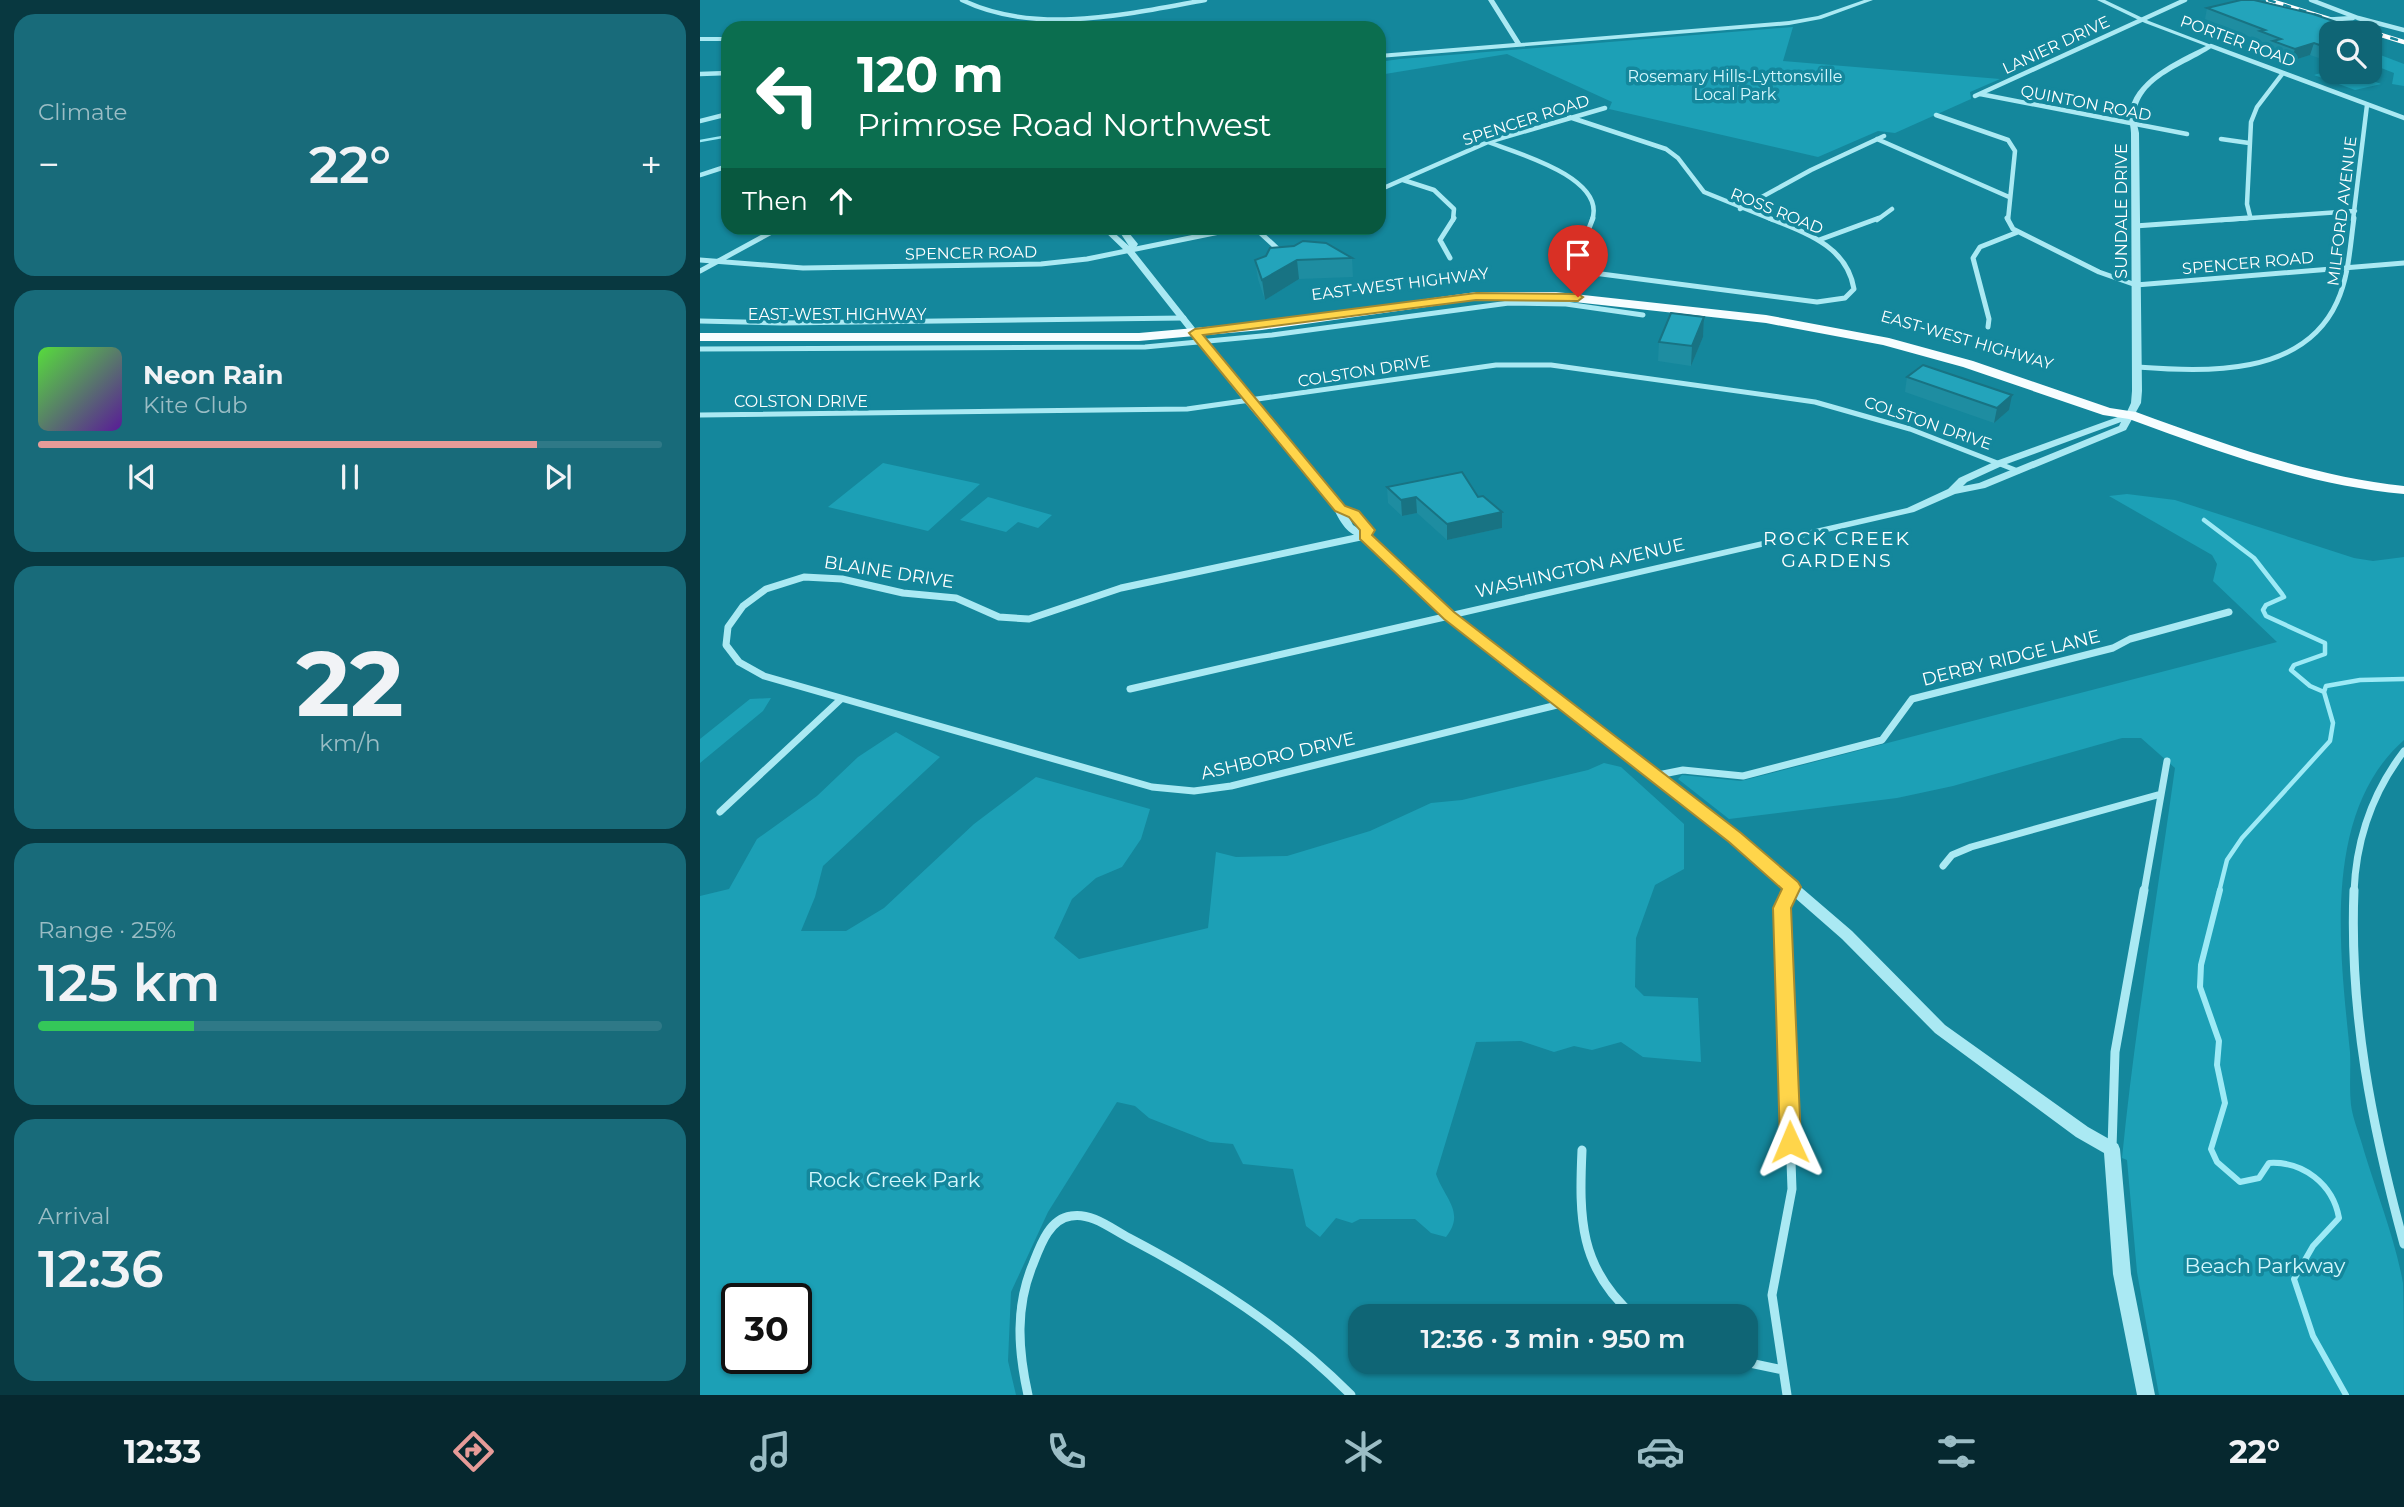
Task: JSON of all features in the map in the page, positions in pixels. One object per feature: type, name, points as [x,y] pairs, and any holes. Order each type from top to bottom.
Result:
[{"type":"main road","name":"EAST-WEST HIGHWAY","points":[[700,331],[1193,330],[1465,291],[1555,289],[1761,312],[1876,332],[2007,367],[2116,405],[2131,415]]},
{"type":"main road","name":"EAST-WEST HIGHWAY","points":[[700,337],[1088,338],[1193,330],[1476,296],[1535,295],[1591,303],[1766,319],[1873,338],[1968,364],[2108,412],[2131,415],[2270,464],[2329,480],[2404,490]]},
{"type":"street","points":[[962,0],[995,13],[1066,18],[1125,14],[1205,0]]},
{"type":"street","points":[[1491,0],[1518,43]]},
{"type":"street","points":[[1386,55],[1801,22],[1870,0]]},
{"type":"street","name":"PORTER ROAD","points":[[2100,0],[2142,20],[2404,118]]},
{"type":"street","name":"LANIER DRIVE","points":[[1978,95],[2185,0]]},
{"type":"street","points":[[2313,2],[2356,18],[2404,30]]},
{"type":"street","points":[[2319,20],[2356,18]]},
{"type":"street","points":[[1493,46],[1513,35],[1541,42]]},
{"type":"street","points":[[700,38],[721,39]]},
{"type":"street","name":"SUNDALE DRIVE","points":[[2131,415],[2136,403],[2137,367],[2135,133],[2132,125],[2135,103],[2147,86],[2211,46]]},
{"type":"street","points":[[700,74],[721,73]]},
{"type":"street","points":[[2250,216],[2249,143],[2257,107],[2283,73]]},
{"type":"street","name":"QUINTON ROAD","points":[[1978,95],[2187,134]]},
{"type":"street","name":"MILFORD AVENUE","points":[[2137,367],[2212,371],[2246,366],[2287,352],[2315,335],[2333,317],[2343,294],[2348,267],[2367,105]]},
{"type":"street","name":"SPENCER ROAD","points":[[1386,187],[1488,142],[1605,108]]},
{"type":"street","points":[[1945,111],[1936,115],[2008,140],[2015,151],[2007,224],[2099,272],[2136,285]]},
{"type":"street","points":[[700,121],[721,116]]},
{"type":"street","name":"ROSS ROAD","points":[[1488,142],[1552,168],[1576,180],[1589,192],[1596,208],[1576,257],[1577,266],[1594,275],[1807,301],[1845,298],[1854,289],[1849,267],[1837,251],[1819,240],[1702,191],[1684,162],[1669,150],[1569,117]]},
{"type":"street","points":[[1740,209],[1811,170],[1884,136]]},
{"type":"street","points":[[1877,139],[2009,197]]},
{"type":"street","points":[[2221,139],[2249,143]]},
{"type":"street","points":[[700,175],[721,168]]},
{"type":"street","points":[[1403,180],[1434,190],[1454,209],[1455,217],[1440,240],[1450,258]]},
{"type":"street","points":[[1819,240],[1877,220],[1892,209]]},
{"type":"street","points":[[2135,226],[2250,216],[2355,211]]},
{"type":"street","points":[[1988,327],[1989,319],[1973,258],[1980,247],[2018,232]]},
{"type":"street","points":[[700,271],[765,235]]},
{"type":"street","points":[[1113,235],[1130,251],[1249,402],[1340,509],[1340,516],[1354,533],[1365,536],[1449,615],[1792,887],[1847,935],[1940,1028],[2082,1132],[2112,1149]]},
{"type":"street","points":[[1127,235],[1134,244],[1130,251]]},
{"type":"street","name":"SPENCER ROAD","points":[[700,260],[803,268],[989,266],[1062,262],[1206,235]]},
{"type":"street","points":[[1263,235],[1279,250]]},
{"type":"street","points":[[1270,254],[1279,250],[1292,251]]},
{"type":"street","name":"SPENCER ROAD","points":[[2136,285],[2404,263]]},
{"type":"street","name":"EAST-WEST HIGHWAY","points":[[1591,303],[1643,315]]},
{"type":"street","name":"EAST-WEST HIGHWAY","points":[[700,321],[1193,330]]},
{"type":"street","name":"EAST-WEST HIGHWAY","points":[[700,349],[1012,349],[1193,330]]},
{"type":"street","name":"COLSTON DRIVE","points":[[700,415],[1157,411],[1249,402],[1471,368],[1551,365],[1815,402],[1879,419],[2018,471]]},
{"type":"street","name":"WASHINGTON AVENUE","points":[[1952,491],[1963,481],[2000,463],[2131,415]]},
{"type":"street","name":"WASHINGTON AVENUE","points":[[1130,689],[1910,510],[1952,491],[1981,486],[2113,433],[2123,428],[2131,415]]},
{"type":"street","name":"BLAINE DRIVE","points":[[841,699],[764,676],[738,663],[725,644],[727,629],[739,610],[755,596],[781,583],[813,575],[830,575],[901,592],[958,598],[990,615],[1013,620],[1043,618],[1088,597],[1121,588],[1365,536]]},
{"type":"street","name":"DERBY RIDGE LANE","points":[[1653,776],[1683,770],[1743,776],[1882,740],[1912,699],[2113,648],[2130,639],[2228,612]]},
{"type":"street","points":[[720,812],[841,699]]},
{"type":"street","name":"ASHBORO DRIVE","points":[[841,699],[1152,788],[1194,791],[1231,786],[1561,704]]},
{"type":"street","points":[[2404,751],[2378,789],[2360,836],[2352,935],[2355,1001],[2366,1084],[2404,1244]]},
{"type":"street","points":[[2146,1395],[2122,1274],[2112,1149],[2115,1052],[2166,761]]},
{"type":"street","points":[[1943,866],[1952,855],[1982,844],[2161,794]]},
{"type":"street","points":[[1787,1395],[1772,1295],[1776,1261],[1791,1204],[1782,908],[1792,887]]},
{"type":"street","points":[[1583,1150],[1580,1203],[1587,1251],[1600,1282],[1622,1304]]},
{"type":"street","points":[[1028,1395],[1019,1347],[1022,1294],[1046,1236],[1058,1221],[1071,1215],[1081,1215],[1107,1226],[1226,1290],[1294,1340],[1351,1395]]},
{"type":"street","points":[[1758,1365],[1783,1370]]},
{"type":"green space","name":"Rosemary Hills-Lyttonsville Local Park","points":[[1793,27],[1783,61],[2000,79],[1970,92],[1971,99],[1895,133],[1878,131],[1818,157],[1609,109],[1612,102],[1507,54],[1386,74],[1386,61]]},
{"type":"green space","points":[[2382,56],[2404,64],[2404,86],[2392,84],[2394,73],[2382,68]]},
{"type":"green space","points":[[2339,84],[2381,84],[2355,90]]},
{"type":"green space","points":[[883,463],[980,484],[928,531],[828,507]]},
{"type":"green space","name":"Beach Parkway","points":[[2127,494],[2175,500],[2354,558],[2373,561],[2404,557],[2404,740],[2377,770],[2359,806],[2348,845],[2342,886],[2341,929],[2352,1111],[2391,1233],[2403,1283],[2404,1395],[2159,1395],[2137,1272],[2127,1160],[2122,1158],[2175,768],[2141,738],[2122,738],[1953,786],[1897,798],[1729,819],[1678,779],[1682,775],[1741,781],[2277,642],[2213,581],[2217,564],[2212,555],[2109,496]]},
{"type":"green space","points":[[988,497],[1052,515],[1038,528],[1018,522],[1006,532],[960,520]]},
{"type":"green space","points":[[771,698],[763,711],[700,763],[700,739],[750,699]]},
{"type":"green space","name":"Rock Creek Park","points":[[896,732],[940,757],[823,866],[815,897],[801,931],[846,931],[884,908],[974,824],[1036,777],[1150,809],[1141,839],[1122,867],[1096,878],[1072,899],[1054,938],[1079,959],[1208,928],[1216,852],[1236,857],[1287,856],[1370,831],[1431,803],[1462,800],[1588,770],[1604,763],[1621,767],[1684,824],[1684,869],[1655,885],[1636,938],[1635,987],[1644,996],[1698,998],[1701,1062],[1643,1057],[1621,1042],[1592,1050],[1574,1046],[1554,1052],[1521,1041],[1476,1042],[1436,1174],[1454,1212],[1452,1228],[1446,1237],[1431,1233],[1415,1219],[1360,1219],[1352,1223],[1336,1218],[1320,1237],[1306,1226],[1293,1169],[1243,1164],[1233,1144],[1210,1142],[1149,1118],[1135,1106],[1117,1102],[1048,1212],[1011,1292],[1008,1361],[1016,1395],[700,1395],[700,896],[729,889],[757,839],[817,796],[858,757]]},
{"type":"building","points":[[2241,0],[2254,0],[2333,21],[2319,21],[2319,45],[2314,43],[2295,49],[2273,41],[2281,39],[2260,31],[2265,30],[2207,8]]},
{"type":"building","points":[[1303,241],[1326,243],[1352,258],[1297,260],[1262,280],[1255,260],[1266,256],[1270,248],[1294,246]]},
{"type":"building","points":[[1671,313],[1704,317],[1692,346],[1659,342]]},
{"type":"building","points":[[1923,365],[2012,395],[1997,408],[1907,377]]},
{"type":"building","points":[[1462,472],[1478,497],[1483,496],[1502,512],[1447,524],[1416,497],[1401,500],[1387,487]]},
{"type":"waterway","points":[[700,141],[721,137]]},
{"type":"waterway","points":[[2204,520],[2254,558],[2284,597],[2266,605],[2263,610],[2266,616],[2325,643],[2325,654],[2294,665],[2291,670],[2310,686],[2324,692]]},
{"type":"waterway","points":[[2324,692],[2326,686],[2360,680],[2404,679]]},
{"type":"waterway","points":[[2219,892],[2227,860],[2242,838],[2330,741],[2333,723],[2324,692]]},
{"type":"waterway","points":[[2220,890],[2201,965],[2200,987],[2219,1041],[2217,1065],[2225,1103],[2211,1149],[2217,1162],[2240,1182],[2259,1178],[2269,1163],[2282,1163],[2305,1171],[2323,1185],[2330,1195],[2339,1218],[2313,1246],[2294,1279],[2313,1336],[2346,1395]]},
{"type":"railway","points":[[2268,0],[2404,42]]},
{"type":"district","name":"ROCK CREEK GARDENS","points":[[1837,549]]},
{"type":"route","points":[[1578,297],[1476,296],[1195,333],[1249,402],[1340,509],[1354,514],[1368,530],[1365,536],[1449,615],[1735,838],[1792,887],[1782,908],[1790,1142]]}]
